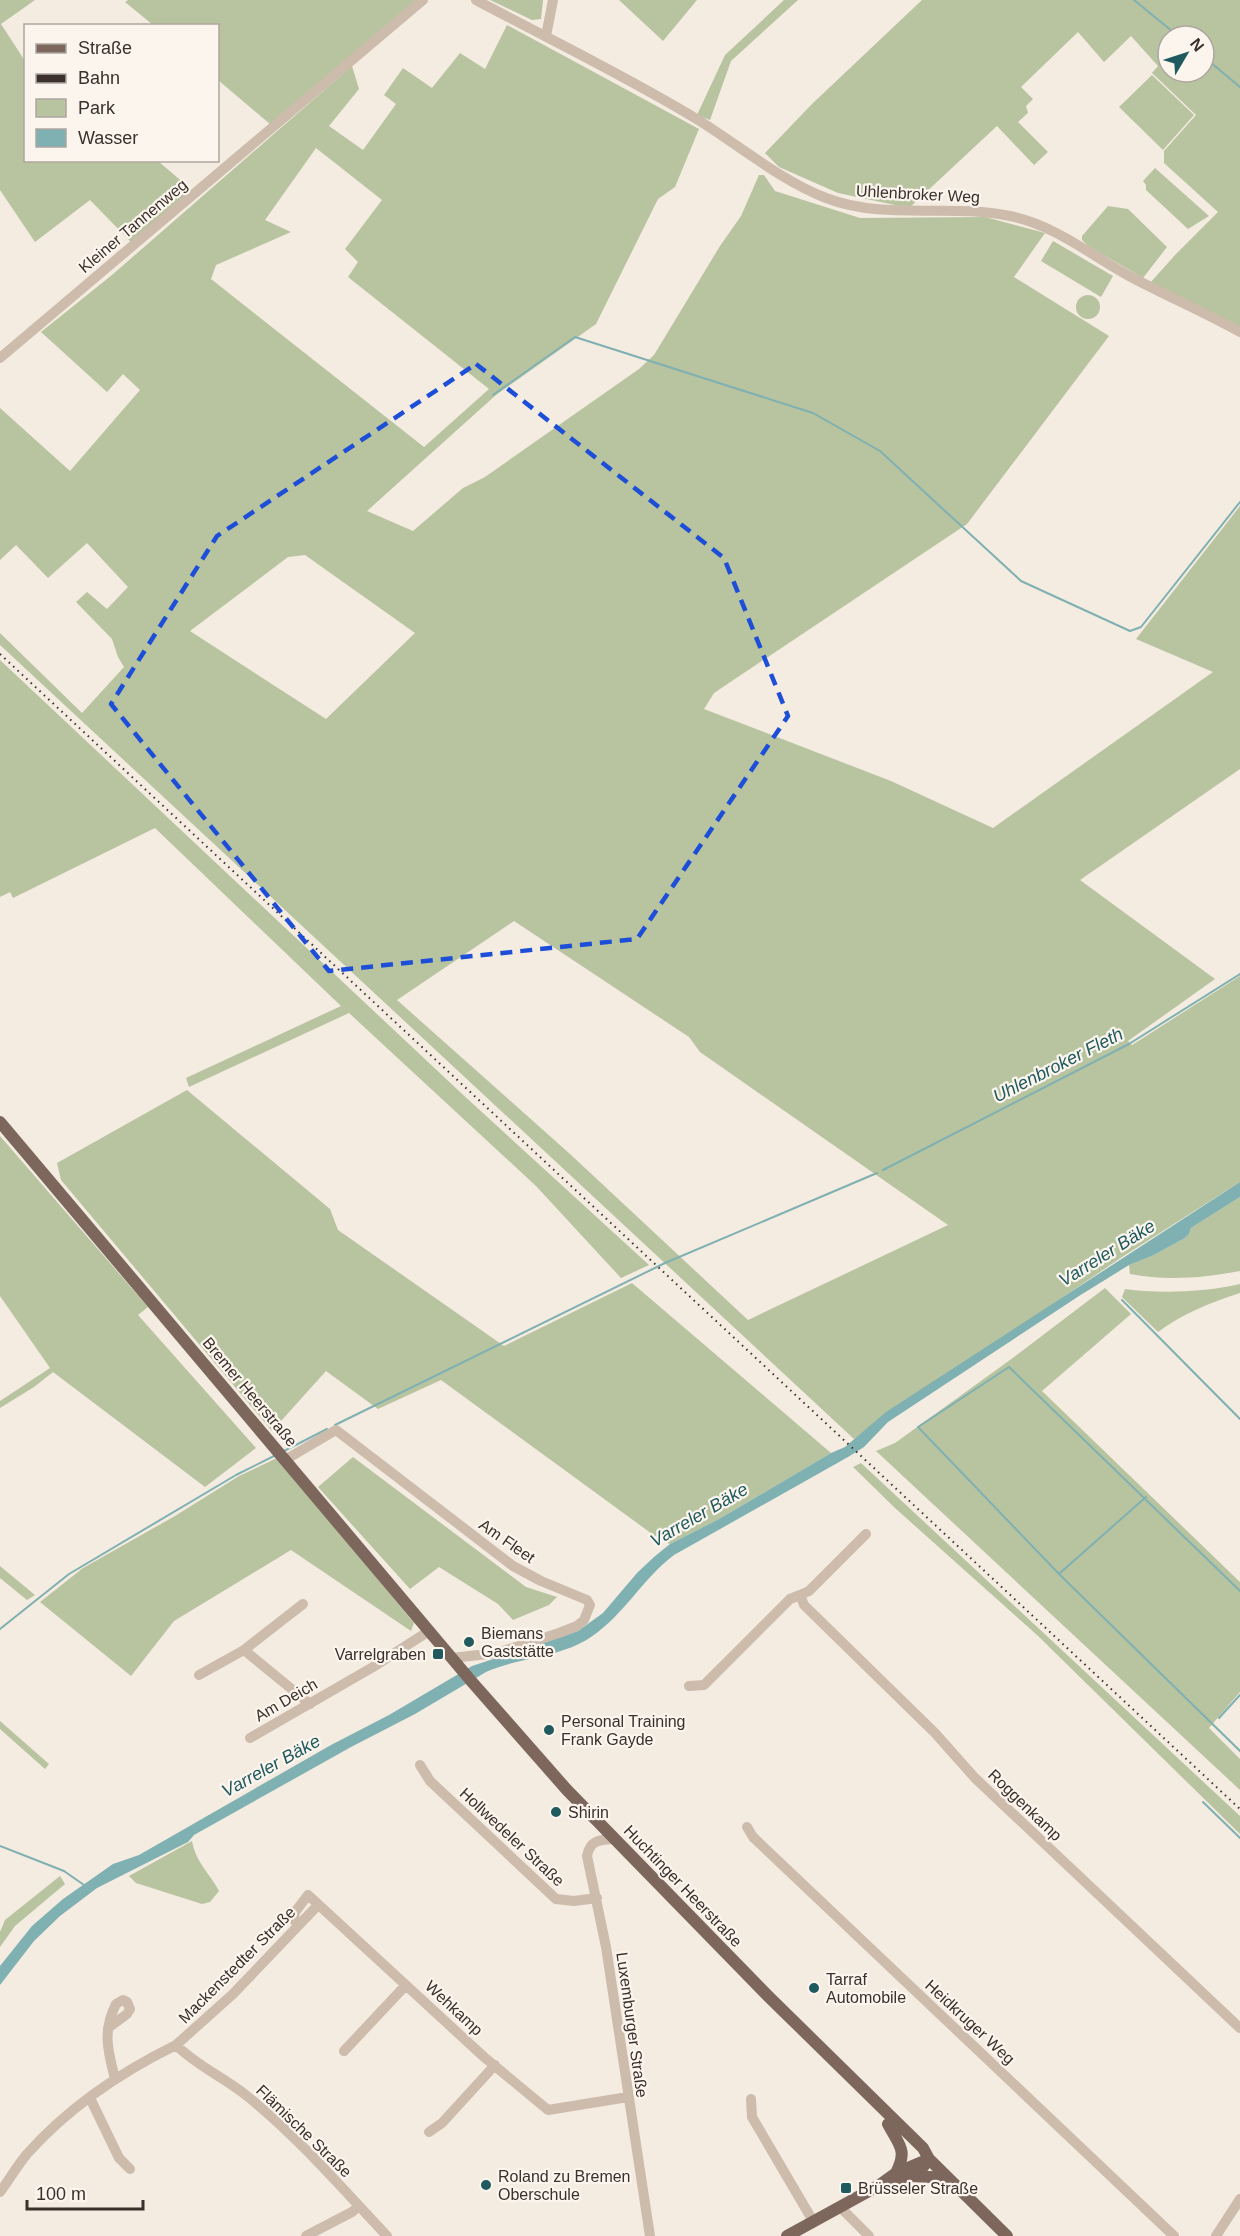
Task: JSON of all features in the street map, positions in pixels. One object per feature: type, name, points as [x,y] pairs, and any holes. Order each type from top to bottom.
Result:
[{"type":"main road","name":"Bremer Heerstraße","points":[[0,1122],[473,1683]]},
{"type":"main road","name":"Huchtinger Heerstraße","points":[[473,1683],[567,1791],[850,2078],[923,2148],[929,2159]]},
{"type":"main road","name":"Huchtinger Heerstraße","points":[[850,2078],[888,2124],[920,2154],[929,2159],[1007,2236]]},
{"type":"main road","points":[[888,2124],[900,2145],[903,2156],[896,2174]]},
{"type":"main road","points":[[787,2236],[878,2187],[896,2174],[929,2159]]},
{"type":"main road","points":[[878,2187],[911,2176],[920,2170],[929,2159]]},
{"type":"main road","points":[[911,2176],[948,2178]]},
{"type":"street","name":"Kleiner Tannenweg","points":[[0,358],[423,0]]},
{"type":"street","name":"Uhlenbroker Weg","points":[[476,0],[695,118],[762,165],[828,199],[869,210],[983,213],[1010,216],[1031,222],[1053,232],[1131,277],[1240,332]]},
{"type":"street","points":[[546,36],[553,0]]},
{"type":"street","name":"Am Fleet","points":[[281,1456],[336,1430],[513,1566],[541,1581],[587,1600],[590,1605],[589,1613],[584,1620],[577,1626],[559,1633],[497,1653],[452,1658]]},
{"type":"street","points":[[689,1686],[704,1685],[790,1599],[808,1591],[866,1534]]},
{"type":"street","name":"Roggenkamp","points":[[800,1595],[804,1605],[935,1733],[975,1778],[1240,2028]]},
{"type":"street","points":[[199,1675],[244,1650],[303,1604]]},
{"type":"street","name":"Am Deich","points":[[250,1738],[373,1667],[429,1631]]},
{"type":"street","points":[[244,1650],[310,1704]]},
{"type":"street","name":"Hollwedeler Straße","points":[[420,1765],[430,1782],[556,1899],[574,1901],[597,1898]]},
{"type":"street","name":"Heidkruger Weg","points":[[747,1827],[753,1837],[1174,2236]]},
{"type":"street","name":"Luxemburger Straße","points":[[614,1839],[593,1842],[587,1856],[597,1898],[650,2236]]},
{"type":"street","name":"Wehkamp","points":[[318,1905],[495,2066],[548,2110],[628,2097]]},
{"type":"street","name":"Mackenstedter Straße","points":[[176,2045],[233,1994],[318,1905]]},
{"type":"street","points":[[344,2051],[406,1985]]},
{"type":"street","points":[[108,2028],[107,2046],[115,2079]]},
{"type":"street","points":[[0,2192],[25,2156],[56,2126],[115,2079],[176,2045]]},
{"type":"street","name":"Flämische Straße","points":[[176,2045],[246,2095],[299,2142],[387,2236]]},
{"type":"street","points":[[429,2132],[442,2123],[495,2066]]},
{"type":"street","points":[[90,2098],[119,2158],[130,2169]]},
{"type":"street","points":[[752,2099],[752,2117],[813,2221]]},
{"type":"street","points":[[1216,2236],[1240,2199]]},
{"type":"street","points":[[306,2236],[359,2206]]},
{"type":"street","points":[[840,2207],[869,2236]]},
{"type":"highlighted area","points":[[476,364],[724,558],[788,716],[637,939],[329,971],[111,704],[217,536]]},
{"type":"green space","points":[[0,0],[35,0],[1,24],[24,59],[24,162],[159,162],[193,191],[131,242],[90,200],[35,242],[0,190]]},
{"type":"green space","points":[[128,0],[416,0],[270,124],[219,81],[219,24],[152,24],[125,2]]},
{"type":"green space","points":[[490,0],[543,0],[541,19],[532,20]]},
{"type":"green space","points":[[619,0],[697,0],[663,41]]},
{"type":"green space","points":[[784,0],[798,0],[731,61],[710,120],[697,115],[725,55]]},
{"type":"green space","points":[[922,0],[1240,0],[1240,327],[1150,283],[1218,212],[1164,163],[1164,151],[1196,115],[1164,84],[1216,84],[1216,24],[1156,24],[1156,64],[1131,36],[1104,62],[1078,32],[1021,87],[1033,99],[1026,106],[1028,113],[1018,122],[1048,152],[1034,165],[997,126],[909,208],[838,193],[779,167],[765,153],[812,104]]},
{"type":"green space","points":[[507,25],[699,129],[675,187],[658,199],[596,324],[496,395],[367,511],[413,531],[463,488],[485,477],[639,369],[654,355],[720,246],[741,216],[759,175],[764,175],[775,191],[860,218],[985,217],[1045,233],[1014,277],[1109,336],[967,524],[714,693],[704,709],[891,781],[993,828],[1213,672],[1136,639],[1240,506],[1240,769],[1080,880],[1215,979],[1128,1041],[1132,1045],[1240,976],[1240,1182],[1122,1257],[854,1439],[0,645],[0,633],[82,713],[124,667],[112,639],[76,602],[87,592],[107,609],[128,587],[87,543],[48,578],[16,545],[0,560],[0,408],[70,471],[140,390],[123,374],[107,392],[41,332],[112,275],[352,66],[359,89],[329,126],[363,150],[396,104],[384,95],[403,68],[432,88],[460,53],[485,69]],"holes":[[[316,148],[382,200],[345,249],[358,262],[348,277],[489,389],[424,447],[211,279],[216,265],[291,232],[265,220]],[[305,555],[415,633],[326,719],[190,631],[288,557]],[[514,921],[689,1037],[700,1052],[948,1225],[748,1320],[570,1154],[397,1000]]]},
{"type":"green space","points":[[1152,75],[1156,79],[1156,84],[1161,84],[1194,115],[1163,150],[1119,107]]},
{"type":"green space","points":[[1155,168],[1209,216],[1188,229],[1146,190],[1143,181]]},
{"type":"green space","points":[[1108,206],[1128,209],[1167,247],[1143,278],[1088,246],[1082,240],[1082,236]]},
{"type":"green space","points":[[1053,241],[1113,276],[1101,297],[1041,261]]},
{"type":"green space","points":[[1088,295],[1093,296],[1099,302],[1099,312],[1093,318],[1088,319],[1083,318],[1077,312],[1076,307],[1077,302],[1083,296]]},
{"type":"green space","points":[[0,660],[460,1092],[649,1265],[621,1278],[536,1186],[349,1013],[189,1087],[186,1078],[341,1006],[155,828],[13,898],[10,892],[0,897]]},
{"type":"green space","points":[[187,1090],[330,1209],[338,1230],[504,1346],[632,1283],[831,1453],[719,1519],[670,1544],[659,1539],[441,1380],[378,1409],[326,1371],[272,1431],[61,1180],[57,1163]]},
{"type":"green space","points":[[0,1136],[148,1307],[138,1315],[256,1448],[205,1487],[53,1372],[0,1408],[0,1401],[50,1368],[0,1296]]},
{"type":"green space","points":[[1240,1197],[1240,1271],[1185,1278],[1130,1274],[1129,1265],[1152,1256],[1185,1238],[1191,1228]]},
{"type":"green space","points":[[1240,1284],[1240,1293],[1197,1309],[1158,1332],[1122,1297],[1125,1289],[1183,1291]]},
{"type":"green space","points":[[1105,1288],[1131,1314],[1042,1391],[1240,1582],[1240,1692],[1209,1728],[1240,1759],[1240,1790],[876,1451],[895,1443]]},
{"type":"green space","points":[[353,1457],[526,1587],[557,1597],[549,1605],[513,1620],[498,1604],[439,1567],[410,1589],[318,1487]]},
{"type":"green space","points":[[277,1458],[414,1623],[411,1631],[291,1550],[174,1621],[131,1676],[40,1602],[83,1568],[175,1516],[239,1476]]},
{"type":"green space","points":[[861,1463],[1240,1816],[1240,1834],[1037,1635],[895,1508],[853,1467]]},
{"type":"green space","points":[[0,1566],[35,1595],[27,1600],[0,1578]]},
{"type":"green space","points":[[0,1721],[49,1764],[45,1769],[0,1729]]},
{"type":"green space","points":[[192,1841],[200,1861],[219,1891],[210,1902],[202,1904],[136,1883],[129,1876]]},
{"type":"green space","points":[[60,1876],[65,1884],[15,1926],[0,1947],[0,1932],[5,1920]]},
{"type":"water","points":[[1240,1182],[1240,1197],[1191,1228],[1185,1238],[1152,1256],[1129,1265],[1079,1296],[888,1422],[864,1447],[848,1457],[674,1555],[653,1574],[614,1618],[591,1637],[566,1649],[486,1672],[415,1714],[194,1835],[188,1842],[97,1888],[60,1916],[34,1941],[0,1985],[0,1966],[32,1926],[63,1899],[113,1864],[139,1855],[472,1666],[578,1631],[603,1613],[637,1573],[670,1544],[719,1519],[845,1447],[886,1412]]},
{"type":"waterway","points":[[1134,0],[1163,24]]},
{"type":"waterway","points":[[1216,67],[1240,87]]},
{"type":"waterway","points":[[493,395],[575,337],[813,413],[880,451],[1021,581],[1130,631],[1141,627],[1240,502]]},
{"type":"waterway","name":"Uhlenbroker Fleth","points":[[883,1170],[1129,1044],[1240,974]]},
{"type":"waterway","points":[[335,1425],[665,1263],[877,1173]]},
{"type":"waterway","points":[[1122,1300],[1240,1419]]},
{"type":"waterway","points":[[1240,1591],[1009,1367],[918,1427],[1059,1574],[1240,1751]]},
{"type":"waterway","points":[[284,1451],[327,1429]]},
{"type":"waterway","points":[[0,1629],[69,1574],[236,1475],[276,1455]]},
{"type":"waterway","points":[[1060,1573],[1146,1497]]},
{"type":"waterway","points":[[1219,1718],[1240,1695]]},
{"type":"waterway","points":[[1203,1802],[1240,1838]]},
{"type":"waterway","points":[[0,1846],[64,1871],[84,1885]]},
{"type":"railway","points":[[0,654],[1240,1809]]},
{"type":"place","name":"Biemans Gaststätte","points":[[469,1642]]},
{"type":"place","name":"Varrelgraben","points":[[438,1654]]},
{"type":"place","name":"Personal Training Frank Gayde","points":[[549,1730]]},
{"type":"place","name":"Shirin","points":[[556,1812]]},
{"type":"place","name":"Tarraf Automobile","points":[[814,1988]]},
{"type":"place","name":"Roland zu Bremen Oberschule","points":[[486,2185]]},
{"type":"place","name":"Brüsseler Straße","points":[[846,2188]]},
{"type":"water label","name":"Varreler Bäke","points":[[1107,1253]]},
{"type":"water label","name":"Varreler Bäke","points":[[699,1515]]},
{"type":"water label","name":"Varreler Bäke","points":[[271,1766]]}]
